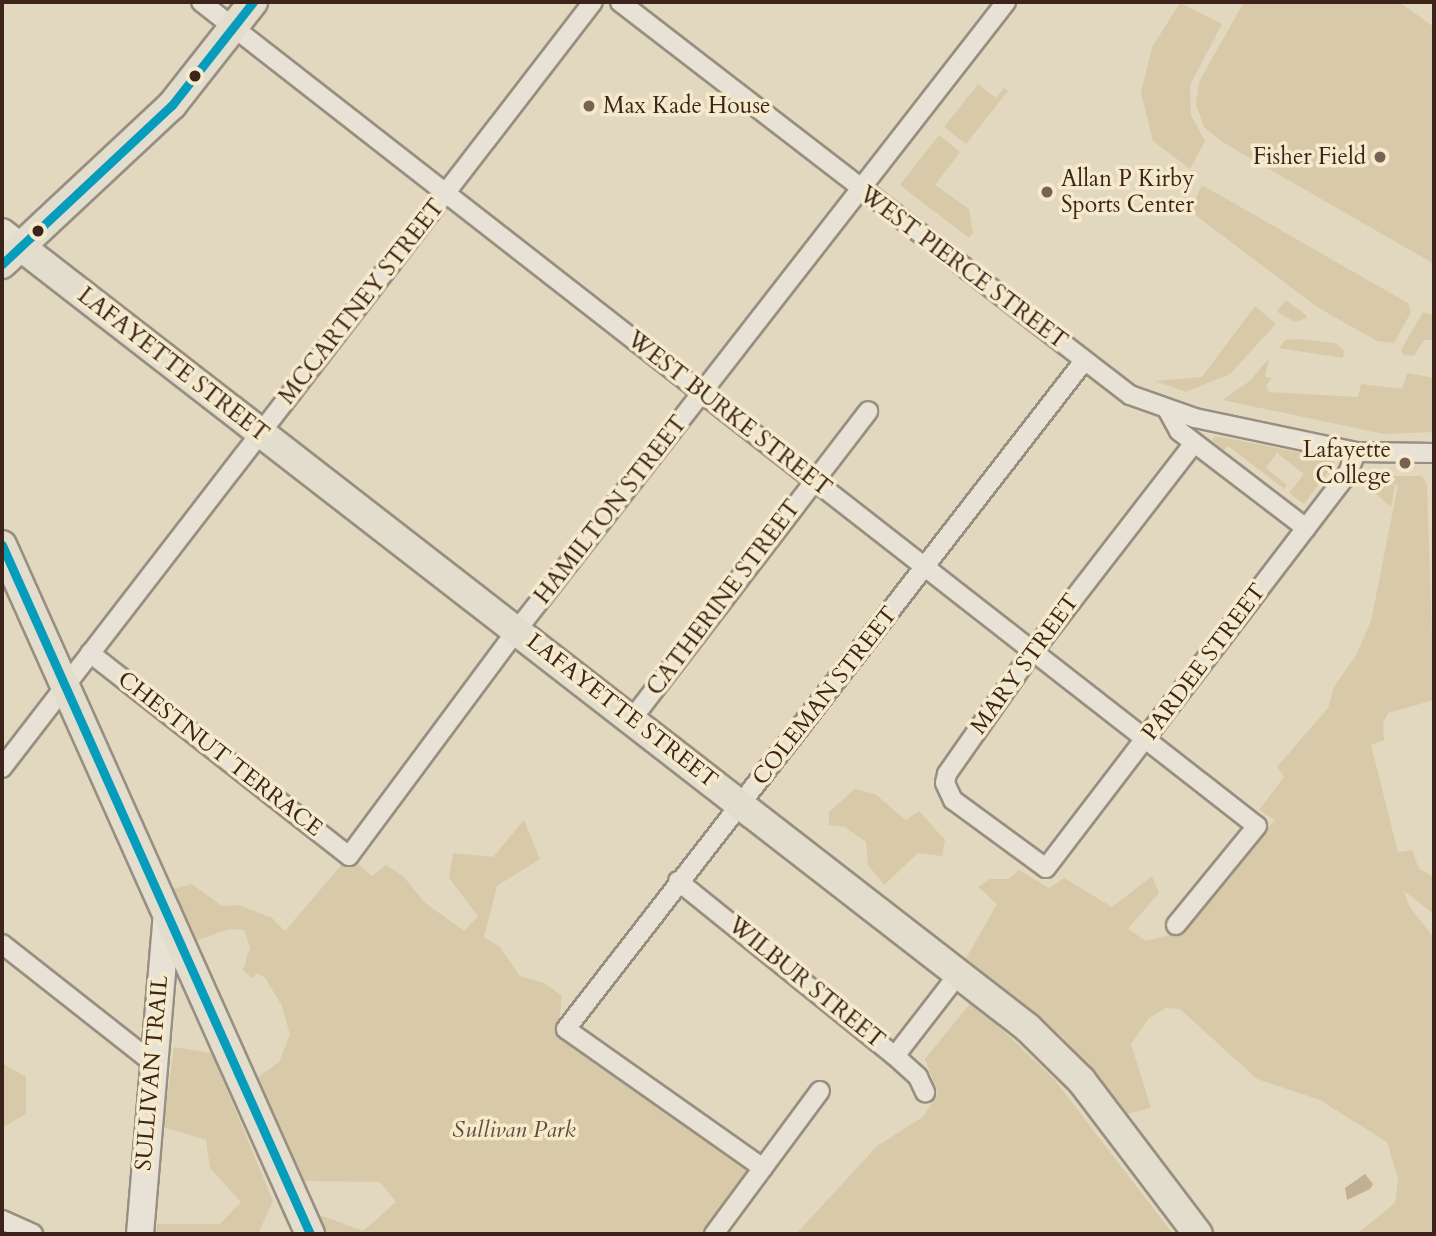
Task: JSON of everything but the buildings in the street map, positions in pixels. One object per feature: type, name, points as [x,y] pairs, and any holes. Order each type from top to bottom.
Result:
[{"type":"main road","points":[[8,247],[172,105],[253,2]]},
{"type":"main road","name":"LAFAYETTE STREET","points":[[8,247],[261,432],[960,972],[1081,1080],[1198,1234]]},
{"type":"main road","points":[[2,545],[310,1234]]},
{"type":"street","name":"WEST BURKE STREET","points":[[201,2],[1257,826],[1176,925]]},
{"type":"street","name":"MCCARTNEY STREET","points":[[2,768],[593,2]]},
{"type":"street","name":"WEST PIERCE STREET","points":[[620,2],[1084,361],[1130,395],[1168,411],[1172,423],[1194,443],[1306,528]]},
{"type":"street","name":"HAMILTON STREET","points":[[349,856],[517,630],[862,191],[1006,2]]},
{"type":"street","name":"COLEMAN STREET","points":[[763,1168],[566,1029],[678,881],[742,804],[1084,361]]},
{"type":"street","name":"CATHERINE STREET","points":[[632,719],[868,411]]},
{"type":"street","points":[[1168,411],[1356,452],[1434,453]]},
{"type":"street","name":"MARY STREET","points":[[1046,868],[953,800],[945,783],[954,763],[1033,651],[1194,443]]},
{"type":"street","name":"PARDEE STREET","points":[[1046,868],[1348,473],[1356,452]]},
{"type":"street","name":"CHESTNUT TERRACE","points":[[90,653],[349,856]]},
{"type":"street","name":"WILBUR STREET","points":[[678,881],[895,1056],[918,1077],[925,1093]]},
{"type":"street","name":"SULLIVAN TRAIL","points":[[140,1234],[152,1062],[167,912]]},
{"type":"street","points":[[2,944],[152,1062]]},
{"type":"street","points":[[895,1056],[960,972]]},
{"type":"street","points":[[714,1234],[820,1091]]},
{"type":"street","points":[[2,1220],[33,1234]]},
{"type":"green space","name":"Fisher Field","points":[[1244,2],[1399,2],[1434,27],[1434,264],[1224,143],[1204,127],[1196,104],[1199,82]]},
{"type":"green space","points":[[1180,3],[1222,24],[1190,85],[1191,115],[1205,141],[1190,169],[1153,141],[1141,93],[1152,47]]},
{"type":"green space","points":[[978,84],[996,98],[1004,88],[1008,91],[966,144],[944,127]]},
{"type":"green space","points":[[939,135],[960,152],[935,185],[969,209],[973,233],[969,238],[900,185]]},
{"type":"green space","points":[[1202,185],[1408,303],[1411,312],[1394,343],[1377,341],[1317,307],[1190,211]]},
{"type":"green space","points":[[1286,300],[1307,318],[1295,322],[1280,314],[1277,311]]},
{"type":"green space","points":[[1255,306],[1276,324],[1230,374],[1186,392],[1155,381],[1202,377]]},
{"type":"green space","points":[[1423,312],[1434,316],[1434,340],[1424,340],[1414,356],[1403,355],[1401,350]]},
{"type":"green space","points":[[1285,340],[1335,343],[1344,351],[1343,358],[1279,348]]},
{"type":"green space","points":[[1269,358],[1265,377],[1272,378],[1266,386],[1269,392],[1358,397],[1361,384],[1402,389],[1407,373],[1434,378],[1434,432],[1384,434],[1222,400],[1250,381]]},
{"type":"green space","points":[[1215,436],[1333,459],[1335,463],[1304,504],[1289,493],[1304,474],[1277,453],[1266,468],[1287,485],[1284,489],[1228,446],[1224,450],[1212,440]]},
{"type":"green space","points":[[1378,471],[1382,476],[1422,476],[1427,485],[1434,700],[1388,713],[1383,723],[1384,740],[1371,745],[1398,852],[1412,850],[1419,869],[1434,877],[1434,914],[1404,891],[1409,906],[1434,938],[1434,1234],[1357,1234],[1395,1203],[1398,1178],[1387,1142],[1320,1100],[1257,1079],[1180,1009],[1166,1008],[1149,1018],[1131,1044],[1151,1108],[1127,1114],[1063,1037],[966,958],[997,904],[978,887],[990,879],[1009,879],[1019,870],[1049,888],[1064,878],[1112,907],[1152,876],[1159,893],[1128,929],[1146,941],[1177,933],[1275,820],[1259,810],[1284,777],[1277,767],[1328,708],[1334,687],[1356,655],[1371,621],[1398,485],[1391,484],[1395,486],[1391,507],[1366,485]]},
{"type":"green space","points":[[855,789],[875,794],[906,820],[919,811],[945,840],[942,856],[918,853],[884,885],[868,865],[866,842],[845,827],[829,825],[829,812]]},
{"type":"green space","name":"Sullivan Park","points":[[524,820],[540,859],[497,886],[484,937],[500,947],[520,976],[544,983],[562,996],[558,1033],[752,1174],[708,1234],[327,1234],[320,1215],[363,1231],[396,1202],[380,1182],[303,1181],[258,1077],[279,1062],[290,1035],[282,1006],[265,978],[258,973],[252,978],[243,970],[250,947],[244,930],[229,929],[196,941],[173,889],[192,884],[222,906],[239,905],[272,918],[285,931],[349,856],[372,876],[386,865],[404,877],[424,902],[464,931],[478,916],[449,878],[453,853],[493,857]]},
{"type":"green space","points":[[972,1001],[1054,1079],[1173,1234],[796,1234],[877,1146],[923,1117],[938,1093],[925,1059]]},
{"type":"green space","points":[[174,1047],[212,1053],[273,1201],[258,1234],[156,1234],[157,1224],[220,1224],[241,1202],[210,1168],[206,1140],[163,1127]]},
{"type":"green space","points":[[2,1063],[26,1077],[26,1114],[2,1128]]},
{"type":"shaded area","points":[[1365,1174],[1373,1184],[1370,1189],[1347,1200],[1345,1188]]},
{"type":"transit line","points":[[2,264],[172,105],[253,2]]},
{"type":"transit line","points":[[2,545],[310,1234]]},
{"type":"place","name":"Max Kade House","points":[[589,106]]},
{"type":"place","name":"Fisher Field","points":[[1380,157]]},
{"type":"place","name":"Allan P Kirby Sports Center","points":[[1047,192]]},
{"type":"place","name":"Lafayette College","points":[[1405,463]]}]
